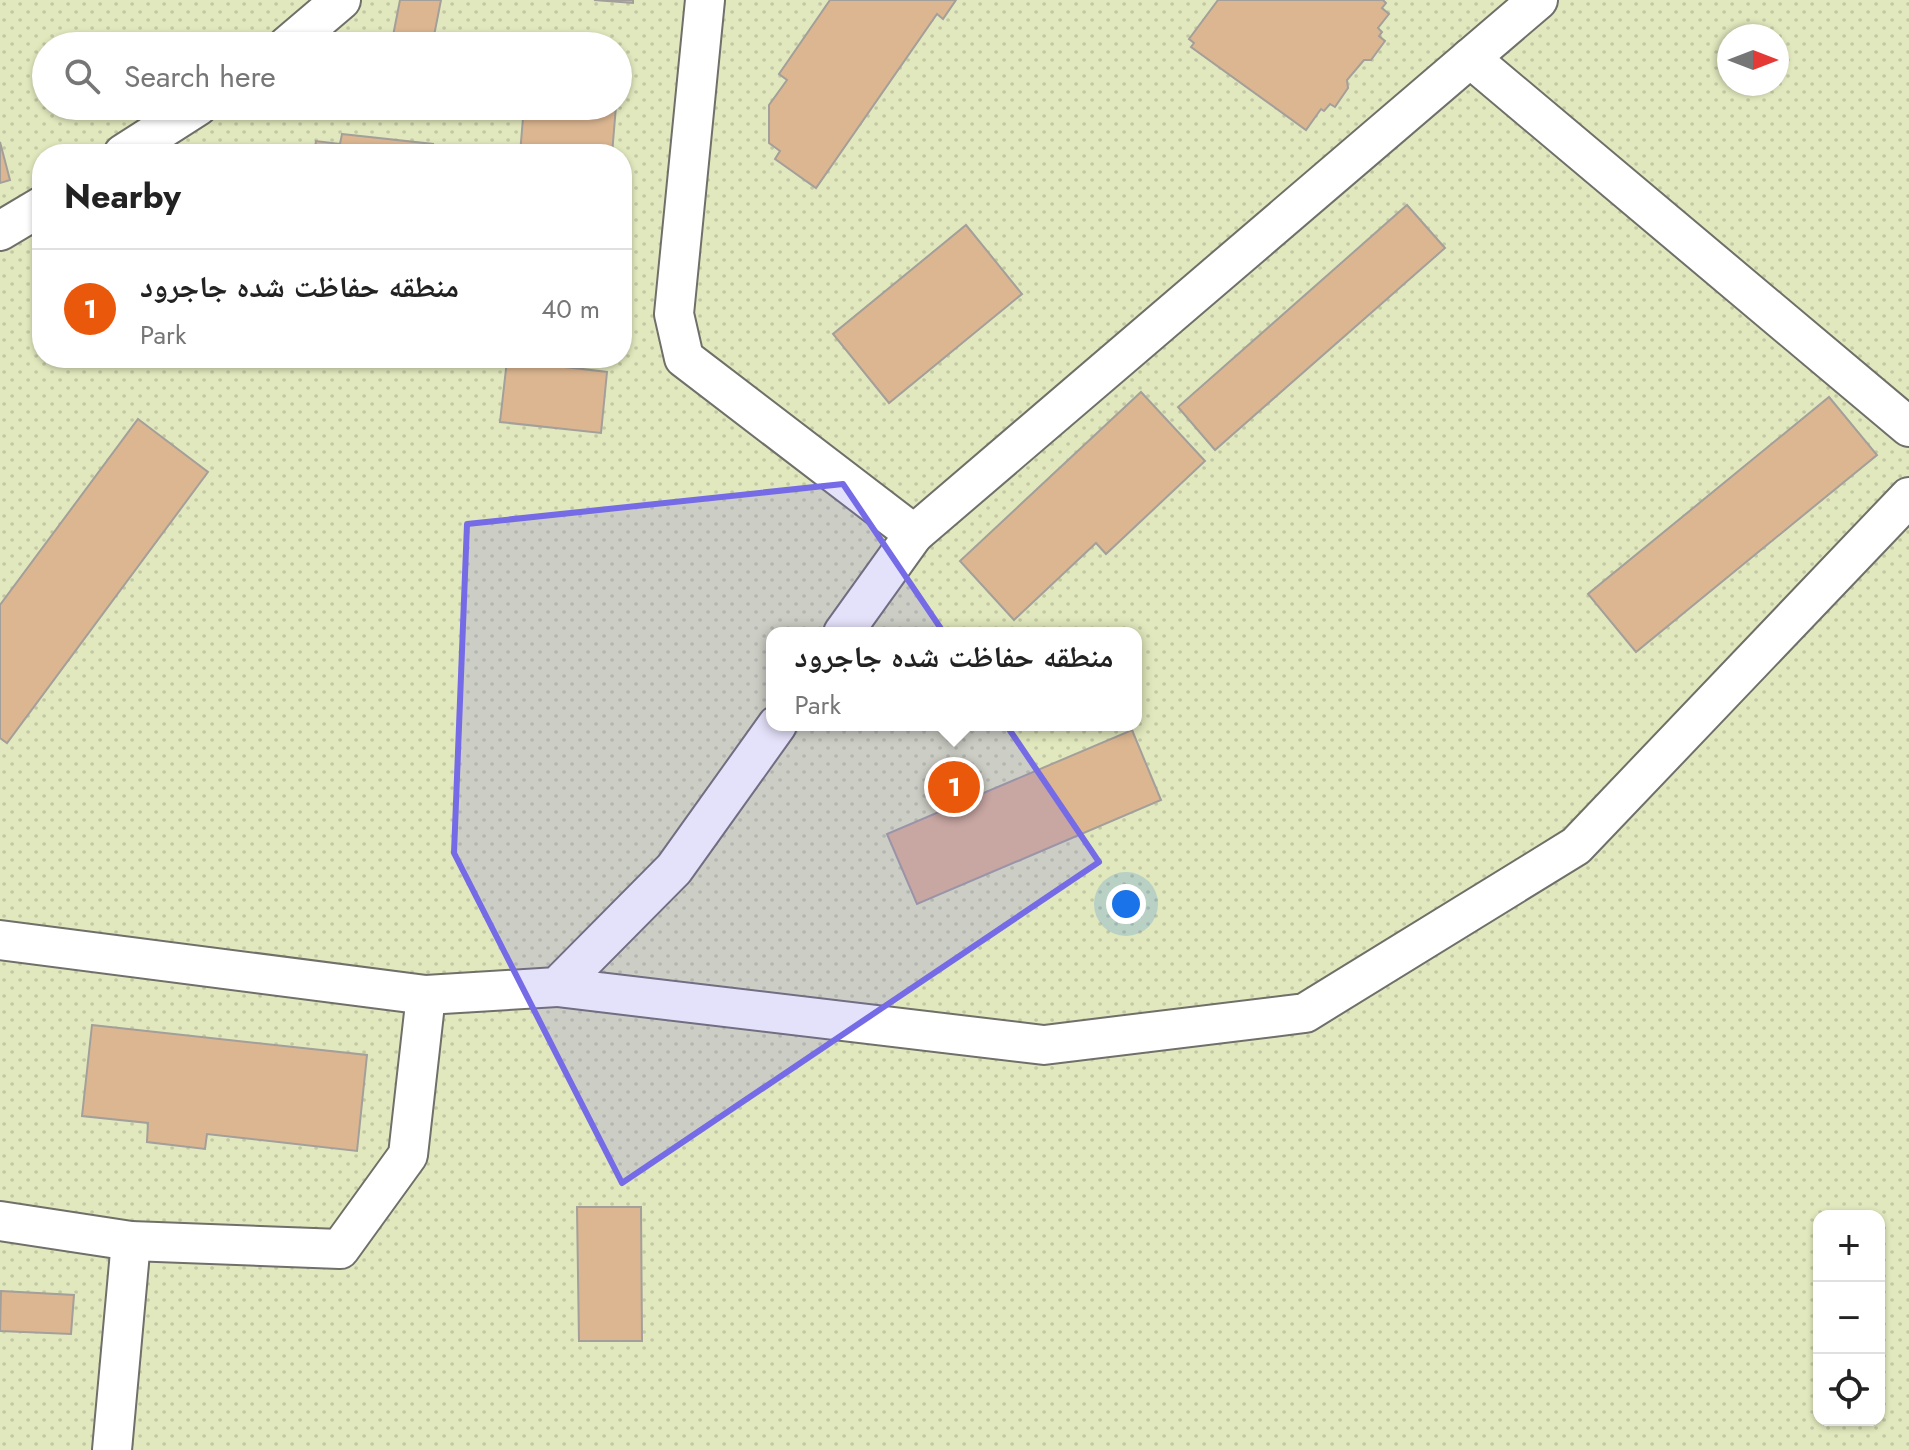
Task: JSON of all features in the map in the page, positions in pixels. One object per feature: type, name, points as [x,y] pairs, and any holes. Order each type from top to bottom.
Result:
[{"type":"lane","points":[[303,32],[341,0]]},
{"type":"lane","points":[[705,0],[674,314],[684,358],[914,534]]},
{"type":"lane","points":[[847,627],[914,534],[1538,0]]},
{"type":"lane","points":[[1470,58],[1909,427]]},
{"type":"lane","points":[[139,144],[176,120]]},
{"type":"lane","points":[[0,231],[32,212]]},
{"type":"lane","points":[[0,940],[426,995],[557,987],[1044,1045],[1305,1013],[1576,846],[1909,497]]},
{"type":"lane","points":[[557,987],[674,869],[773,731]]},
{"type":"lane","points":[[0,1221],[131,1241],[340,1249],[408,1155],[426,995]]},
{"type":"lane","points":[[112,1450],[131,1241]]},
{"type":"highlighted area","points":[[843,484],[1099,862],[622,1183],[454,853],[467,524]]},
{"type":"green space","points":[[0,0],[1909,0],[1909,1450],[0,1450]]},
{"type":"building","points":[[400,0],[441,0],[435,32],[394,32]]},
{"type":"building","points":[[594,0],[633,0],[633,3]]},
{"type":"building","points":[[830,0],[956,0],[943,19],[937,14],[816,188],[775,159],[780,151],[769,143],[769,105],[787,80],[779,74]]},
{"type":"building","points":[[1218,0],[1383,0],[1386,3],[1382,8],[1389,14],[1378,28],[1382,32],[1379,36],[1385,41],[1371,60],[1364,60],[1347,80],[1348,88],[1335,107],[1330,104],[1324,111],[1321,109],[1306,130],[1191,47],[1194,43],[1189,39]]},
{"type":"building","points":[[523,120],[615,120],[613,144],[521,144]]},
{"type":"building","points":[[342,134],[433,144],[340,144]]},
{"type":"building","points":[[0,142],[10,180],[0,183]]},
{"type":"building","points":[[1407,205],[1445,248],[1215,450],[1178,407]]},
{"type":"building","points":[[966,225],[1022,294],[889,403],[833,334]]},
{"type":"building","points":[[506,368],[574,368],[607,372],[601,433],[500,422]]},
{"type":"building","points":[[1141,392],[1205,461],[1106,554],[1096,543],[1014,620],[960,561]]},
{"type":"building","points":[[1829,397],[1877,455],[1636,652],[1588,594]]},
{"type":"building","points":[[138,419],[208,472],[7,743],[0,738],[0,605]]},
{"type":"building","points":[[1130,731],[1132,731],[1161,800],[917,904],[887,834]]},
{"type":"building","points":[[92,1025],[367,1055],[357,1151],[207,1134],[205,1149],[147,1142],[148,1123],[82,1116]]},
{"type":"building","points":[[577,1207],[641,1207],[642,1341],[579,1341]]},
{"type":"building","points":[[1,1291],[74,1295],[71,1334],[0,1331]]},
{"type":"place","name":"منطقه حفاظت شده جاجرود","points":[[954,787]]}]
